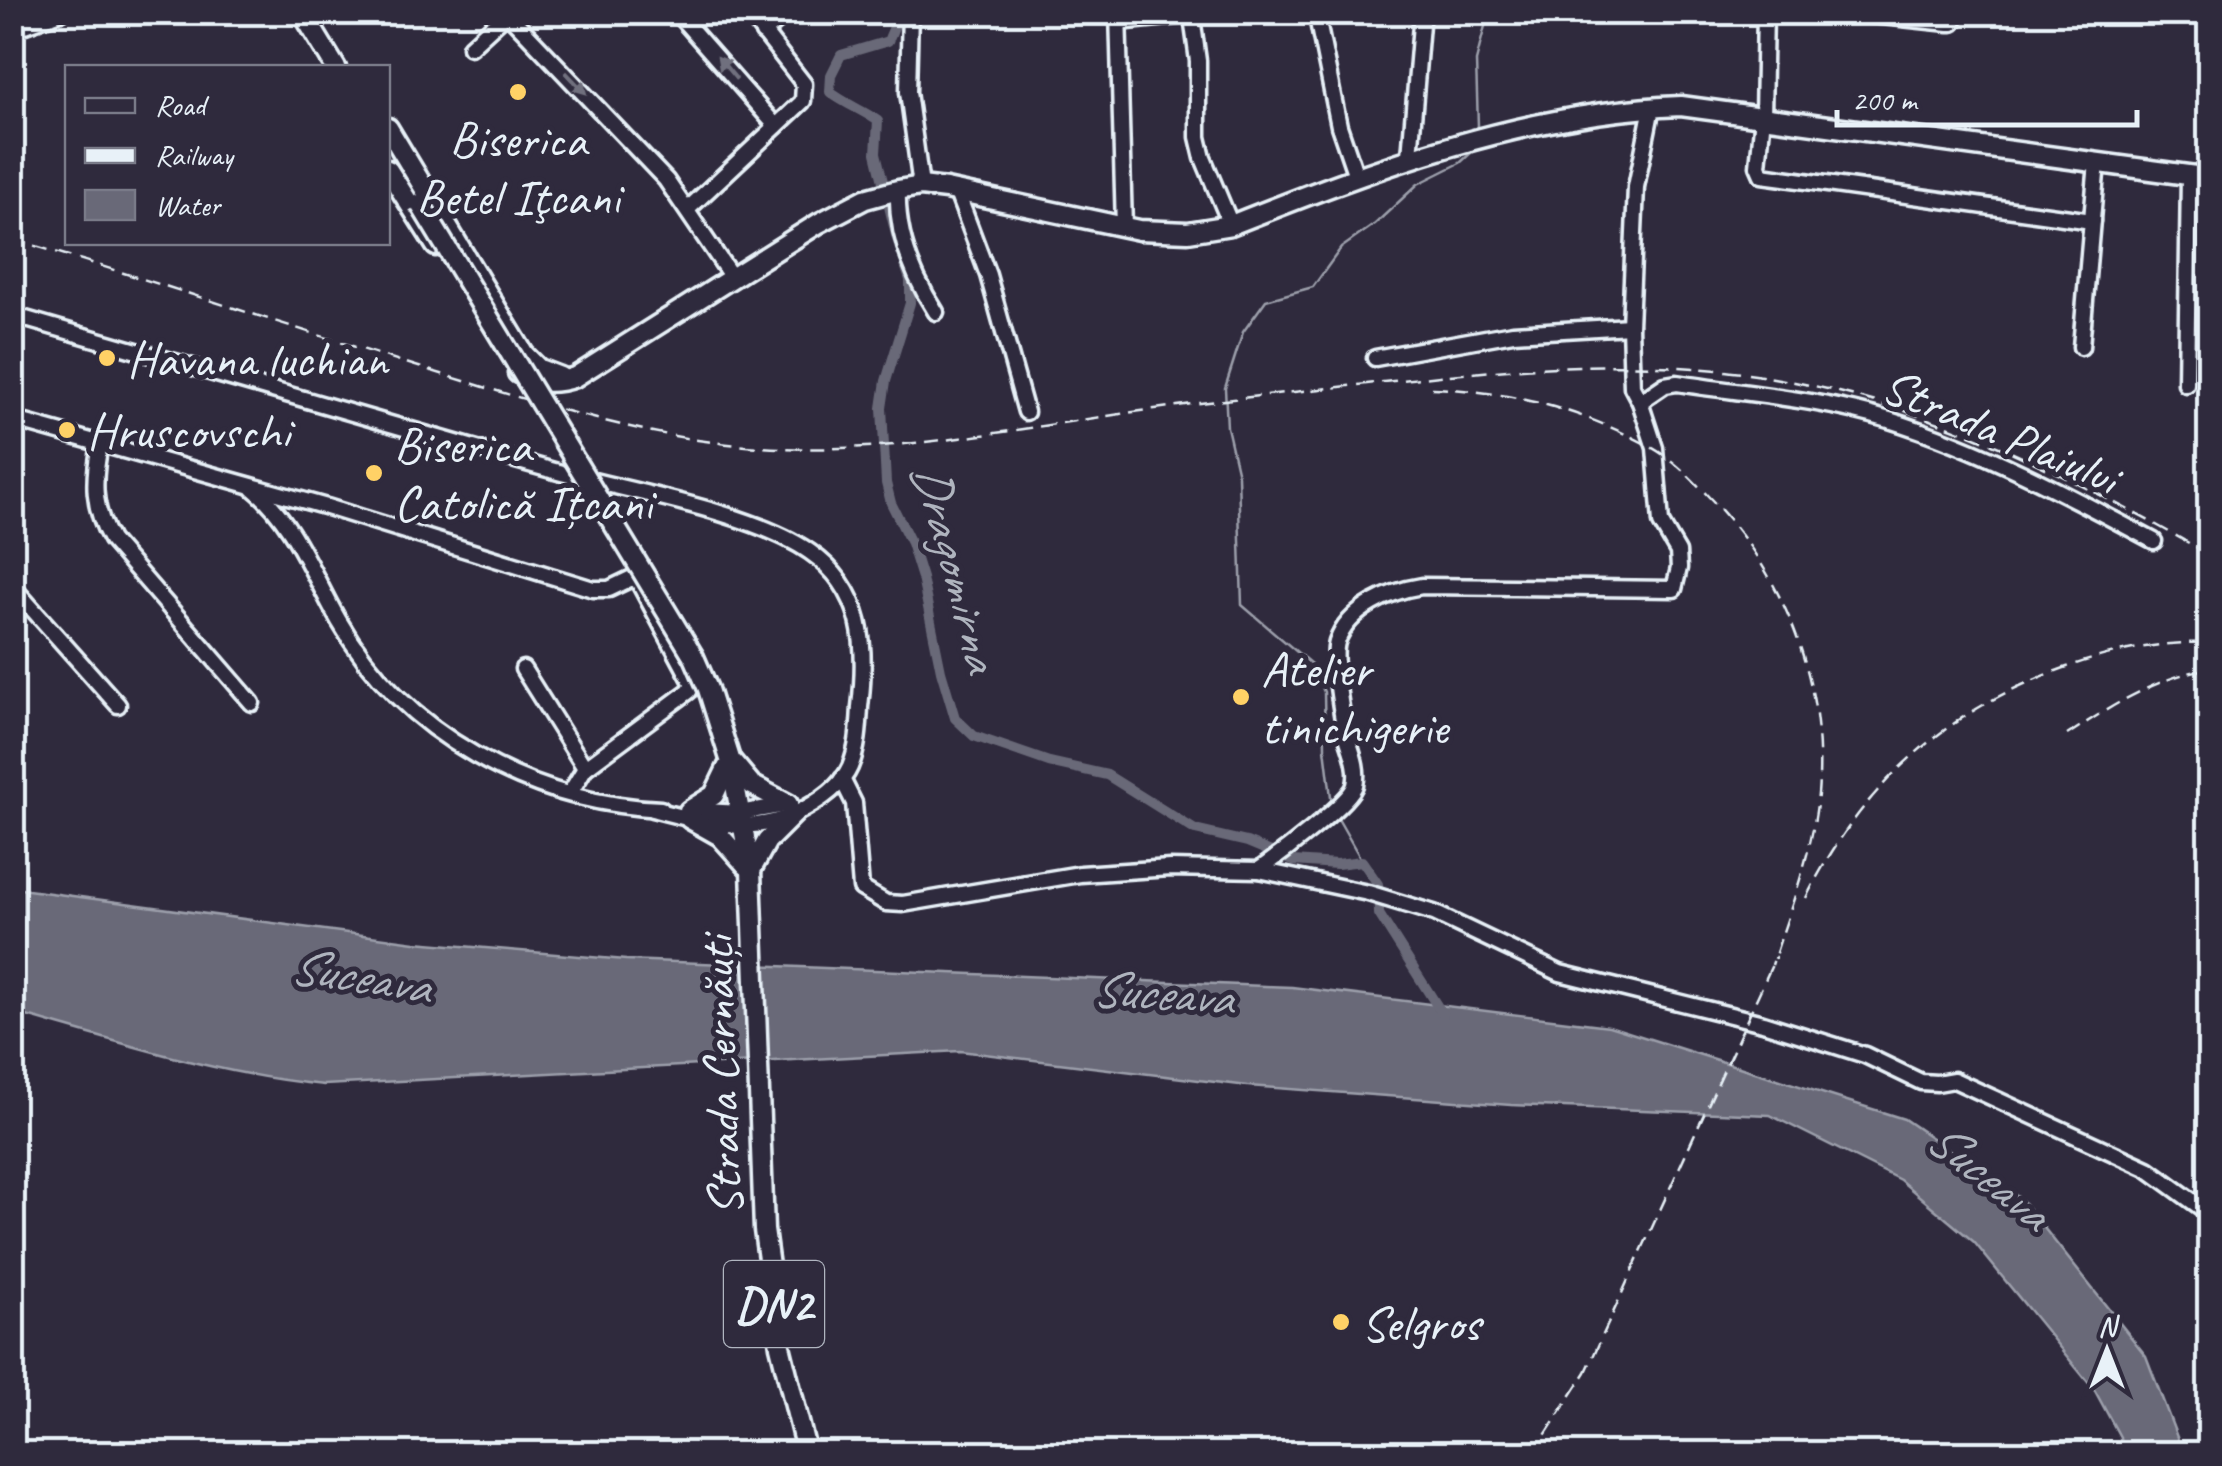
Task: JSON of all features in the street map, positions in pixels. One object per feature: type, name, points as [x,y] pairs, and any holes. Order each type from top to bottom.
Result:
[{"type":"main road","points":[[304,17],[322,65]]},
{"type":"main road","points":[[304,17],[334,65]]},
{"type":"main road","points":[[304,17],[331,40],[347,65]]},
{"type":"main road","points":[[390,173],[518,373],[546,382],[576,377],[819,223],[888,192],[921,186],[956,190],[1124,228],[1188,232],[1232,224],[1410,156],[1568,118],[1680,106],[2210,178]]},
{"type":"main road","points":[[390,131],[524,354],[547,374],[576,377]]},
{"type":"main road","name":"DN2","points":[[390,154],[694,656],[730,759],[751,870]]},
{"type":"main road","points":[[730,759],[752,784],[791,809],[751,870],[720,836],[690,815],[714,795],[727,774],[730,759]]},
{"type":"main road","name":"Strada Cernăuți","points":[[751,870],[764,1230],[780,1346],[807,1454]]},
{"type":"street","points":[[12,30],[61,12]]},
{"type":"street","points":[[676,12],[776,126]]},
{"type":"street","points":[[688,209],[802,101],[804,84],[748,12]]},
{"type":"street","points":[[764,33],[788,12]]},
{"type":"street","points":[[910,12],[908,92],[921,186]]},
{"type":"street","points":[[1124,228],[1118,17],[1192,17],[1219,12]]},
{"type":"street","points":[[1316,12],[1339,126],[1356,176]]},
{"type":"street","points":[[1410,156],[1422,12]]},
{"type":"street","points":[[1765,12],[1764,116],[1758,166],[1766,176],[2092,221]]},
{"type":"street","points":[[1844,12],[1949,24],[1956,12]]},
{"type":"street","points":[[470,47],[507,13],[605,114],[688,209],[733,279]]},
{"type":"street","points":[[1192,17],[1198,60],[1198,137],[1232,224]]},
{"type":"street","points":[[1259,870],[1334,812],[1355,788],[1357,773],[1344,728],[1337,643],[1346,625],[1369,605],[1397,590],[1422,586],[1671,591],[1679,568],[1677,545],[1669,539],[1662,524],[1655,448],[1632,387],[1630,326],[1636,186],[1652,107]]},
{"type":"street","points":[[2081,347],[2097,162]]},
{"type":"street","points":[[2186,384],[2188,175]]},
{"type":"street","points":[[956,190],[988,276],[1026,412]]},
{"type":"street","points":[[888,192],[913,273],[936,312]]},
{"type":"street","points":[[12,315],[712,513],[801,547],[834,573],[848,590],[864,637],[858,734],[850,766],[842,779],[814,801],[741,819],[690,815],[570,793],[478,758],[447,738],[379,681],[339,622],[284,519],[248,484]]},
{"type":"street","points":[[1375,358],[1512,333],[1630,326]]},
{"type":"street","name":"Strada Plaiului","points":[[1640,402],[1665,385],[1678,383],[1886,419],[1947,440],[2059,490],[2154,541]]},
{"type":"street","points":[[12,418],[248,484],[594,590],[609,589],[632,578],[638,581],[692,684],[689,691],[585,768],[570,793]]},
{"type":"street","points":[[100,444],[94,474],[96,510],[110,540],[252,702]]},
{"type":"street","points":[[12,586],[118,706]]},
{"type":"street","points":[[522,669],[585,768]]},
{"type":"street","points":[[842,779],[854,802],[861,888],[886,903],[903,904],[1080,874],[1170,868],[1259,870],[1368,893],[1434,913],[1560,973],[1780,1028],[1865,1055],[1920,1082],[1954,1080],[2148,1168],[2210,1214]]},
{"type":"water","name":"Suceava","points":[[13,888],[415,942],[626,960],[1292,987],[1609,1026],[1904,1119],[2021,1199],[2146,1356],[2183,1453],[2122,1453],[2120,1437],[2095,1391],[1974,1242],[1900,1180],[1770,1115],[1511,1105],[1248,1086],[960,1051],[324,1085],[284,1080],[167,1056],[13,1012]]},
{"type":"waterway","name":"Dragomirna","points":[[885,12],[894,27],[888,41],[841,55],[831,75],[830,92],[878,121],[876,153],[897,239]]},
{"type":"waterway","points":[[1478,127],[1476,61],[1485,12]]},
{"type":"waterway","points":[[1332,805],[1324,692],[1311,664],[1242,605],[1238,475],[1227,427],[1225,388],[1243,332],[1266,300],[1313,287],[1341,248],[1375,224],[1418,184],[1460,163],[1473,151]]},
{"type":"waterway","name":"Dragomirna","points":[[905,265],[910,280],[910,303],[886,381],[882,408],[886,483],[922,578],[955,718],[974,736],[1049,762],[1107,775],[1195,830],[1247,842],[1293,861],[1362,861],[1378,884],[1379,914],[1443,1015]]},
{"type":"waterway","points":[[1337,817],[1362,861]]},
{"type":"railway","points":[[12,239],[530,401],[654,432],[738,445],[828,448],[922,442],[1214,401],[1490,371],[1634,365],[1731,372],[1837,391],[1948,426],[2055,472],[2210,555]]},
{"type":"railway","points":[[1432,388],[1490,393],[1545,405],[1599,423],[1651,447],[1675,463],[1709,497],[1761,563],[1781,599],[1809,678],[1819,762],[1817,804],[1809,845],[1772,965]]},
{"type":"railway","points":[[1806,898],[1854,820],[1882,786],[1947,728],[2024,684],[2067,667],[2137,648],[2210,643]]},
{"type":"railway","points":[[2067,735],[2153,686],[2210,668]]},
{"type":"railway","points":[[1533,1454],[1586,1372],[1776,956]]},
{"type":"place","name":"Biserica Betel Iţcani","points":[[518,92]]},
{"type":"place","name":"Havana luchian","points":[[107,358]]},
{"type":"place","name":"Hruscovschi","points":[[67,430]]},
{"type":"place","name":"Biserica Catolică Ițcani","points":[[374,473]]},
{"type":"place","name":"Atelier tinichigerie","points":[[1241,697]]},
{"type":"place","name":"Selgros","points":[[1341,1322]]}]
